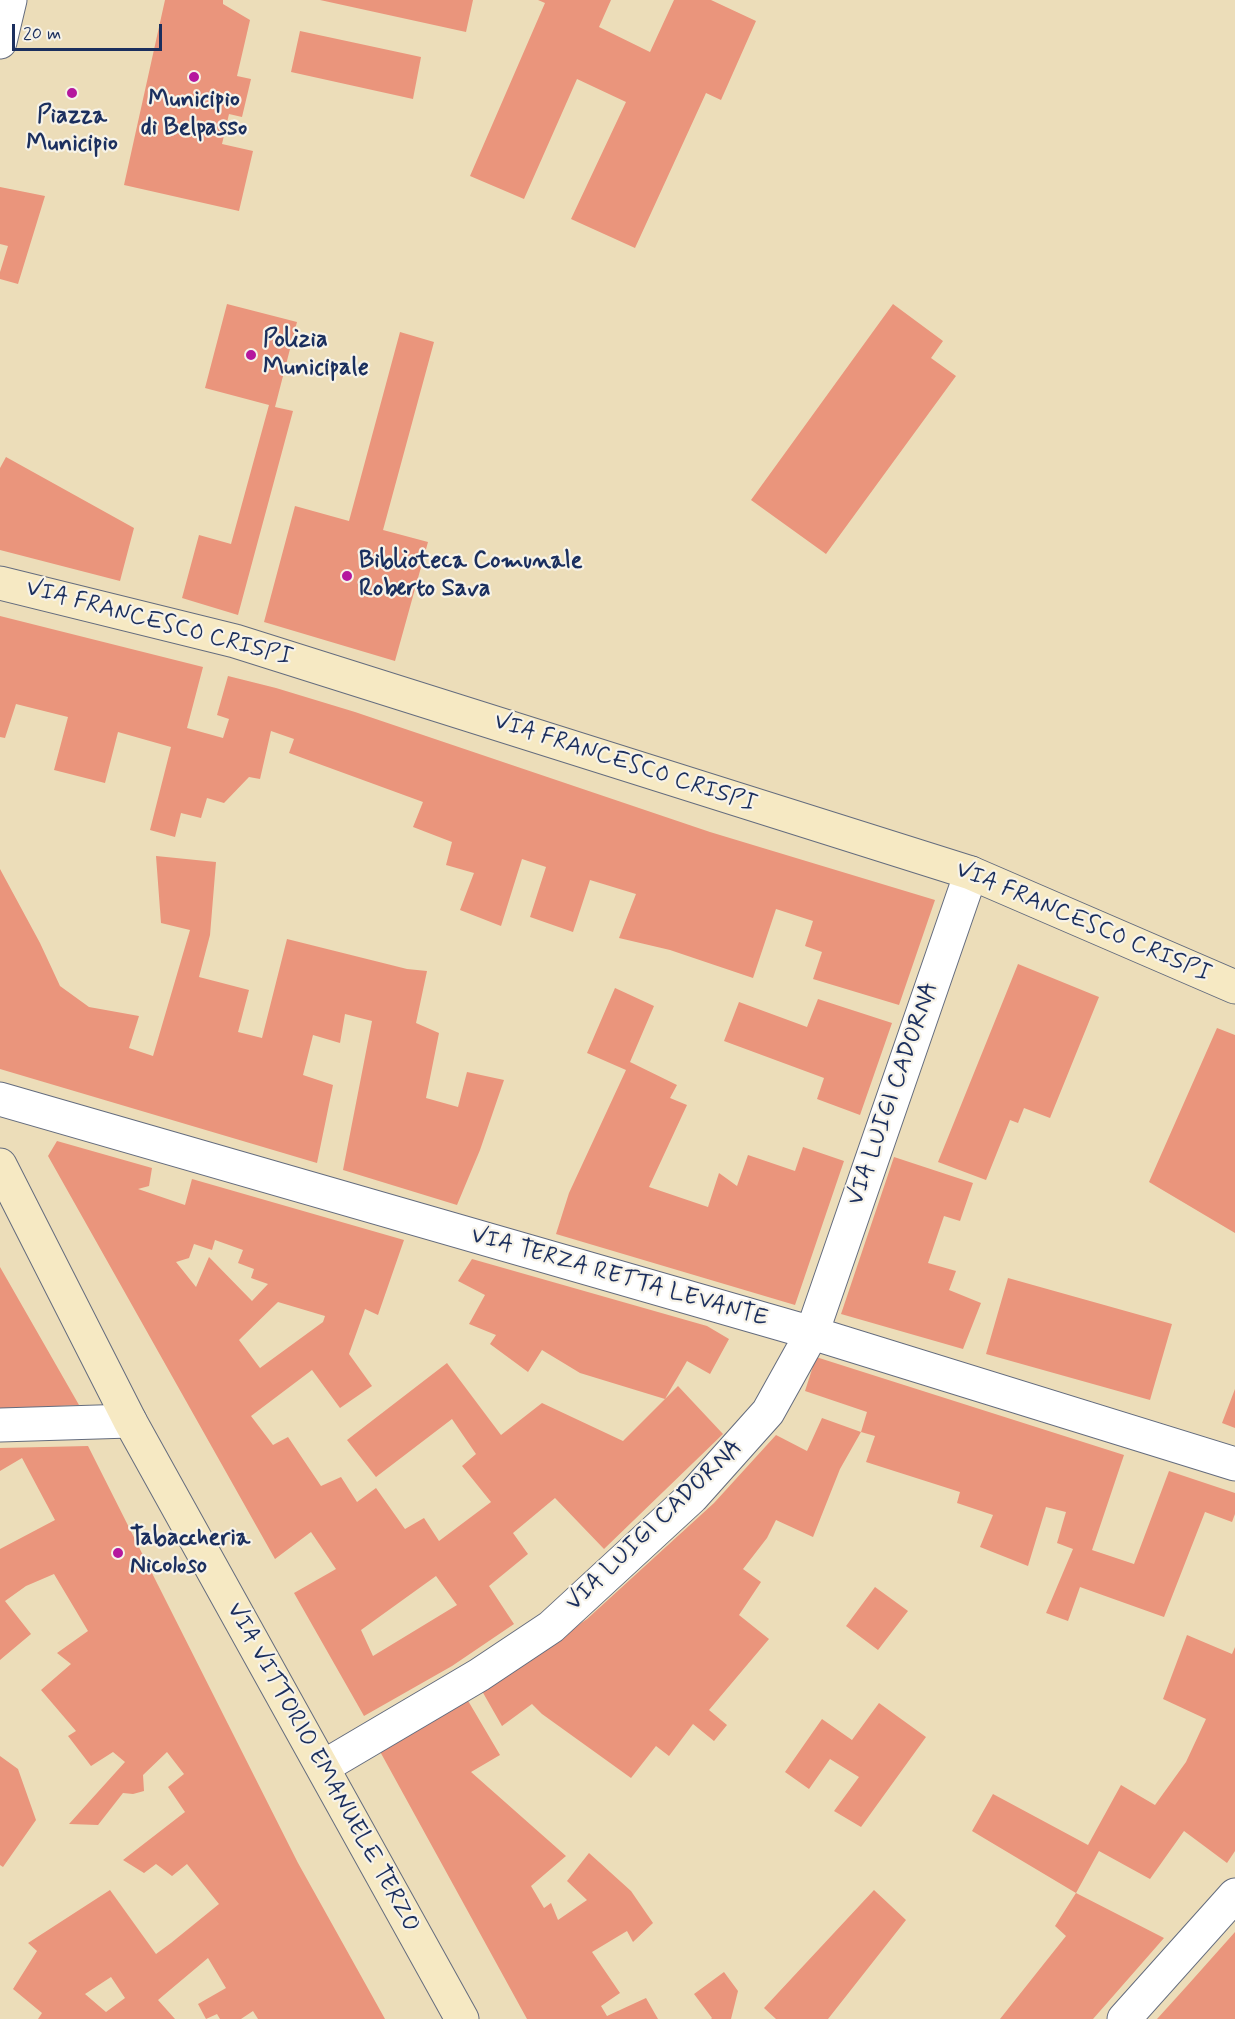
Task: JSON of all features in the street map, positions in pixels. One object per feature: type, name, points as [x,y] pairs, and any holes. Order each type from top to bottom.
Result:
[{"type":"street","points":[[0,42],[10,0]]},
{"type":"street","name":"VIA FRANCESCO CRISPI","points":[[0,583],[235,641],[970,873],[1235,987]]},
{"type":"street","name":"VIA LUIGI CADORNA","points":[[323,1767],[479,1675],[551,1627],[692,1497],[768,1412],[812,1334],[970,873]]},
{"type":"street","name":"VIA TERZA RETTA LEVANTE","points":[[0,1099],[812,1334],[1235,1464]]},
{"type":"street","name":"VIA VITTORIO EMANUELE TERZO","points":[[0,1165],[130,1421],[462,2019]]},
{"type":"street","points":[[0,1425],[130,1421]]},
{"type":"street","points":[[1124,2019],[1235,1895]]},
{"type":"building","points":[[165,0],[223,0],[223,4],[250,20],[237,76],[251,79],[242,117],[229,114],[222,144],[253,151],[239,211],[124,185]]},
{"type":"building","points":[[320,0],[473,0],[466,32]]},
{"type":"building","points":[[538,0],[611,0],[599,27],[650,52],[674,0],[711,0],[756,21],[721,100],[706,93],[635,248],[571,219],[626,102],[577,79],[524,199],[470,176],[545,3]]},
{"type":"building","points":[[300,31],[421,57],[413,99],[291,72]]},
{"type":"building","points":[[0,187],[45,196],[18,284],[0,279],[8,246],[0,244]]},
{"type":"building","points":[[227,304],[297,322],[275,407],[293,411],[238,615],[182,598],[199,535],[231,544],[269,405],[205,388]]},
{"type":"building","points":[[893,304],[943,341],[931,358],[956,376],[826,554],[751,500]]},
{"type":"building","name":"Biblioteca Comunale Roberto Sava","points":[[400,332],[434,342],[383,530],[428,542],[395,661],[264,622],[295,506],[349,521]]},
{"type":"building","points":[[6,457],[134,528],[120,581],[0,550],[0,468]]},
{"type":"building","points":[[0,616],[203,667],[187,728],[223,738],[229,719],[217,715],[228,676],[355,712],[710,832],[935,900],[899,1005],[813,979],[822,952],[805,946],[813,921],[776,909],[753,978],[670,950],[619,938],[636,894],[590,880],[573,932],[530,917],[546,867],[522,859],[501,926],[460,910],[474,873],[446,865],[452,842],[413,827],[423,802],[289,753],[294,739],[271,731],[260,779],[249,777],[224,803],[207,798],[201,818],[181,813],[175,837],[150,830],[171,747],[118,732],[105,783],[54,770],[68,717],[16,704],[5,738],[0,737]]},
{"type":"building","points":[[156,856],[216,862],[210,935],[199,977],[249,990],[238,1032],[262,1038],[287,939],[407,969],[427,971],[416,1023],[439,1033],[426,1098],[458,1107],[467,1072],[504,1080],[480,1150],[457,1205],[343,1170],[372,1021],[345,1014],[340,1043],[313,1035],[303,1075],[333,1085],[317,1163],[0,1069],[0,869],[40,943],[60,986],[89,1007],[139,1016],[129,1048],[153,1056],[190,930],[161,923]]},
{"type":"building","points":[[1018,964],[1099,997],[1050,1118],[1024,1108],[1018,1123],[1010,1120],[986,1180],[938,1162]]},
{"type":"building","points":[[615,988],[654,1006],[630,1062],[677,1085],[670,1098],[687,1105],[649,1187],[708,1207],[719,1173],[737,1186],[748,1155],[795,1171],[803,1147],[844,1161],[795,1305],[556,1234],[569,1193],[626,1070],[587,1053]]},
{"type":"building","points":[[818,999],[892,1023],[860,1115],[817,1099],[824,1078],[724,1041],[739,1002],[807,1027]]},
{"type":"building","points":[[1217,1028],[1235,1035],[1235,1233],[1149,1182]]},
{"type":"building","points":[[57,1141],[152,1168],[149,1186],[138,1189],[185,1205],[192,1179],[404,1240],[378,1315],[365,1309],[349,1354],[372,1386],[340,1408],[312,1370],[251,1416],[273,1445],[288,1437],[321,1486],[341,1477],[357,1502],[376,1488],[405,1529],[424,1518],[439,1541],[491,1502],[462,1466],[476,1454],[452,1419],[376,1477],[347,1440],[447,1363],[501,1435],[542,1403],[623,1441],[678,1386],[723,1434],[604,1549],[555,1498],[513,1533],[528,1554],[489,1586],[514,1624],[452,1666],[364,1716],[294,1593],[336,1569],[311,1532],[275,1559],[48,1156]],"holes":[[[215,1240],[243,1250],[238,1263],[254,1269],[251,1278],[268,1284],[252,1301],[209,1257],[196,1287],[176,1262],[189,1258],[194,1244],[212,1250]],[[278,1302],[325,1316],[323,1322],[260,1368],[239,1340]],[[436,1576],[457,1605],[373,1656],[361,1630]]]},
{"type":"building","points":[[894,1157],[973,1183],[960,1221],[944,1216],[928,1263],[956,1271],[949,1290],[981,1303],[963,1349],[841,1314]]},
{"type":"building","points":[[472,1259],[707,1326],[729,1339],[710,1374],[687,1361],[665,1399],[580,1373],[542,1350],[528,1372],[490,1344],[496,1335],[469,1324],[485,1295],[458,1281]]},
{"type":"building","points":[[0,1267],[79,1405],[0,1409]]},
{"type":"building","points":[[1008,1278],[1172,1324],[1150,1400],[986,1354]]},
{"type":"building","points":[[816,1357],[1124,1455],[1092,1550],[1134,1564],[1169,1471],[1235,1493],[1235,1514],[1232,1522],[1205,1512],[1164,1617],[1080,1587],[1068,1621],[1046,1613],[1073,1549],[1057,1543],[1066,1512],[1046,1507],[1028,1566],[980,1547],[993,1515],[957,1503],[960,1492],[866,1462],[875,1436],[861,1432],[867,1412],[805,1391]]},
{"type":"building","points":[[1235,1389],[1235,1428],[1222,1423]]},
{"type":"building","points":[[822,1418],[861,1432],[840,1469],[813,1537],[776,1520],[767,1538],[743,1569],[761,1582],[739,1615],[769,1639],[709,1710],[727,1725],[714,1741],[693,1724],[669,1756],[656,1746],[631,1778],[542,1714],[532,1704],[502,1726],[482,1691],[587,1619],[714,1503],[776,1435],[807,1451]]},
{"type":"building","points":[[88,1446],[298,1863],[385,2019],[258,2019],[253,2011],[241,2019],[220,2019],[217,2014],[206,2019],[198,2004],[226,1988],[208,1958],[158,2000],[175,2019],[38,2019],[42,2013],[13,1989],[37,1951],[28,1943],[110,1890],[156,1954],[219,1904],[187,1864],[172,1876],[156,1864],[144,1873],[123,1860],[185,1812],[168,1787],[184,1774],[167,1752],[143,1775],[144,1791],[133,1794],[123,1793],[98,1825],[69,1824],[125,1762],[113,1752],[91,1766],[68,1736],[76,1731],[41,1690],[71,1664],[57,1653],[88,1631],[54,1574],[26,1586],[5,1601],[31,1634],[0,1660],[0,1549],[55,1520],[22,1458],[0,1471],[0,1448]],"holes":[[[111,1977],[125,1998],[106,2012],[85,1994]]]},
{"type":"building","points":[[875,1587],[908,1611],[878,1650],[846,1626]]},
{"type":"building","points":[[1187,1635],[1232,1654],[1235,1647],[1235,1851],[1227,1863],[1184,1831],[1150,1879],[1099,1851],[1076,1893],[972,1831],[993,1794],[1088,1845],[1121,1785],[1155,1805],[1186,1762],[1206,1719],[1163,1699]]},
{"type":"building","points":[[467,1699],[500,1755],[471,1772],[566,1856],[531,1886],[544,1908],[551,1903],[558,1920],[587,1900],[567,1881],[589,1853],[631,1891],[653,1923],[633,1942],[627,1931],[592,1952],[620,1993],[601,2006],[607,2016],[646,1998],[658,2019],[527,2019],[377,1746]]},
{"type":"building","points":[[879,1703],[926,1737],[861,1827],[834,1811],[859,1777],[830,1759],[809,1789],[785,1772],[822,1719],[852,1740]]},
{"type":"building","points":[[0,1756],[18,1769],[36,1820],[3,1867],[0,1865]]},
{"type":"building","points":[[874,1890],[906,1920],[828,2019],[776,2019],[764,2008]]},
{"type":"building","points":[[1076,1893],[1164,1938],[1093,2019],[1000,2019],[1066,1936],[1055,1926]]},
{"type":"building","points":[[1235,1932],[1235,2019],[1157,2019],[1186,1987]]},
{"type":"building","points":[[724,1972],[738,1991],[731,2019],[711,2019],[694,1994]]},
{"type":"place","name":"Municipio di Belpasso","points":[[194,77]]},
{"type":"place","name":"Piazza Municipio","points":[[72,93]]},
{"type":"place","name":"Polizia Municipale","points":[[251,355]]},
{"type":"place","name":"Biblioteca Comunale Roberto Sava","points":[[347,576]]},
{"type":"place","name":"Tabaccheria Nicoloso","points":[[118,1553]]}]
